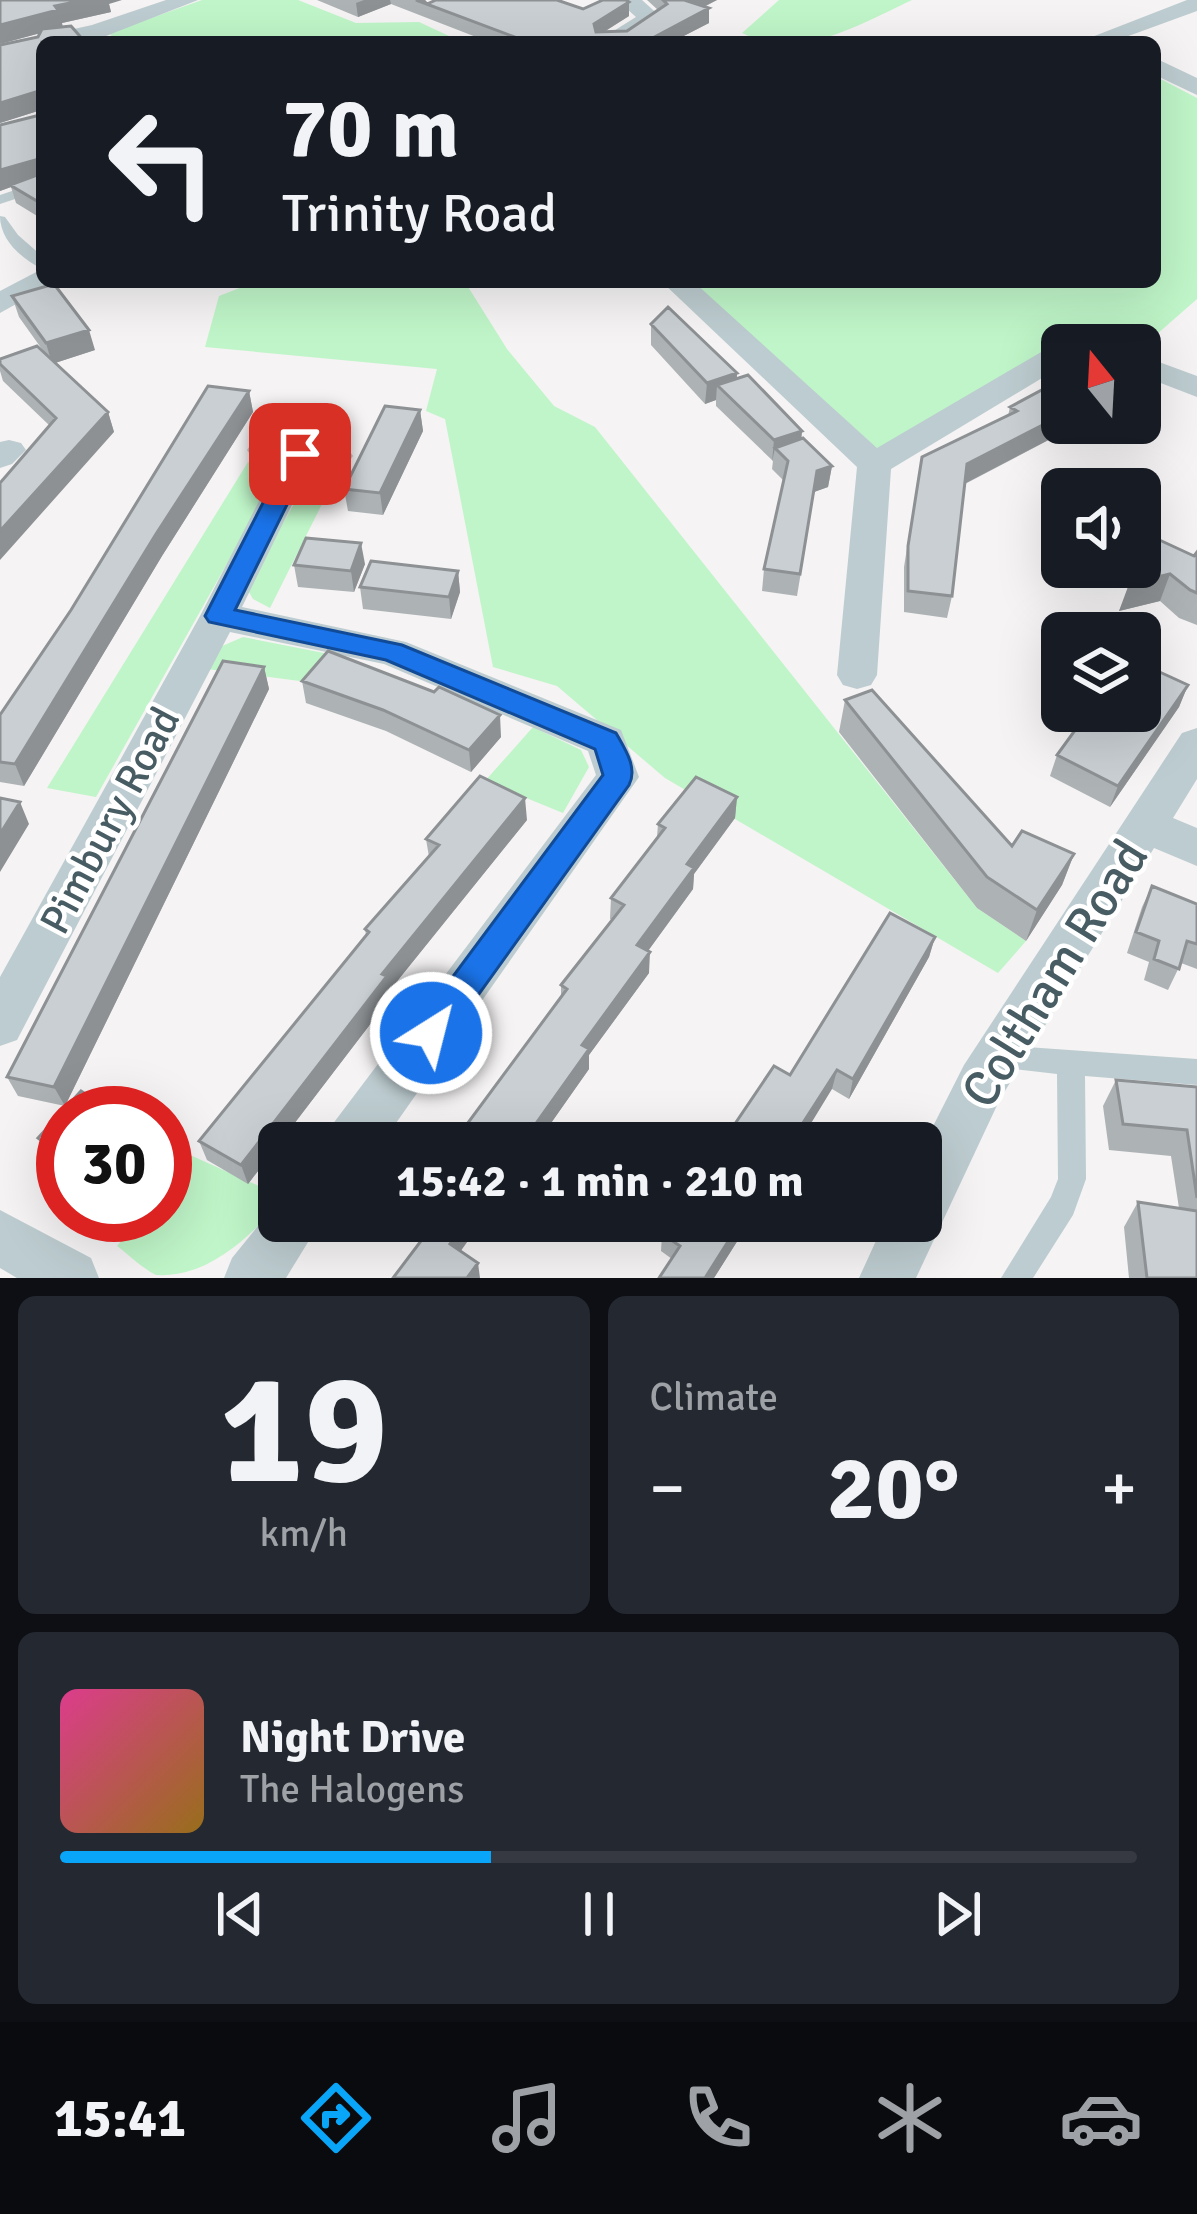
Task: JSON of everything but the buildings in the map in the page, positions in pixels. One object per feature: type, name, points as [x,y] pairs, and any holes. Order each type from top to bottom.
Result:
[{"type":"street","points":[[103,36],[187,0]]},
{"type":"street","points":[[618,36],[651,18],[628,0]]},
{"type":"street","points":[[1113,36],[1197,4]]},
{"type":"street","points":[[1161,68],[1197,88]]},
{"type":"street","points":[[0,304],[36,282]]},
{"type":"street","points":[[683,288],[874,464]]},
{"type":"street","points":[[874,464],[1041,365]]},
{"type":"street","points":[[1161,372],[1197,387]]},
{"type":"street","name":"Pimbury Road","points":[[0,1024],[219,616],[300,454]]},
{"type":"street","points":[[857,675],[874,464]]},
{"type":"street","points":[[219,616],[392,652],[606,741],[615,758],[618,777],[366,1122]]},
{"type":"street","name":"Coltham Road","points":[[942,1167],[998,1057],[1197,744]]},
{"type":"street","points":[[1145,825],[1197,848]]},
{"type":"street","points":[[0,1237],[71,1278]]},
{"type":"street","points":[[252,1278],[279,1242]]},
{"type":"street","points":[[887,1278],[904,1242]]},
{"type":"lane","points":[[0,200],[36,187]]},
{"type":"lane","points":[[0,220],[36,259]]},
{"type":"lane","points":[[998,1057],[1197,1072]]},
{"type":"lane","points":[[1016,1278],[1063,1204],[1072,1179],[1071,1062]]},
{"type":"green space","points":[[202,0],[298,0],[356,23],[419,22],[449,36],[112,36],[109,33]]},
{"type":"green space","points":[[779,0],[912,0],[829,36],[742,33]]},
{"type":"green space","points":[[1161,79],[1197,98],[1197,299],[1161,331],[1161,324],[1041,324],[1041,357],[879,450],[699,288],[1161,288]]},
{"type":"green space","points":[[240,288],[469,288],[507,349],[554,406],[595,427],[977,908],[1026,941],[998,973],[665,778],[557,686],[493,667],[445,419],[426,411],[437,369],[205,347],[219,296]]},
{"type":"green space","points":[[248,462],[268,468],[271,485],[96,797],[47,788]]},
{"type":"green space","points":[[338,472],[270,608],[253,599],[246,587],[309,478]]},
{"type":"green space","points":[[243,637],[334,655],[315,683],[207,669],[220,647]]},
{"type":"green space","points":[[533,727],[581,750],[589,767],[563,813],[485,781]]},
{"type":"green space","points":[[192,1156],[258,1186],[258,1225],[210,1263],[156,1275],[117,1246],[120,1242],[192,1242]]},
{"type":"route","points":[[300,454],[219,616],[392,652],[606,741],[615,758],[618,777],[431,1033]]}]
